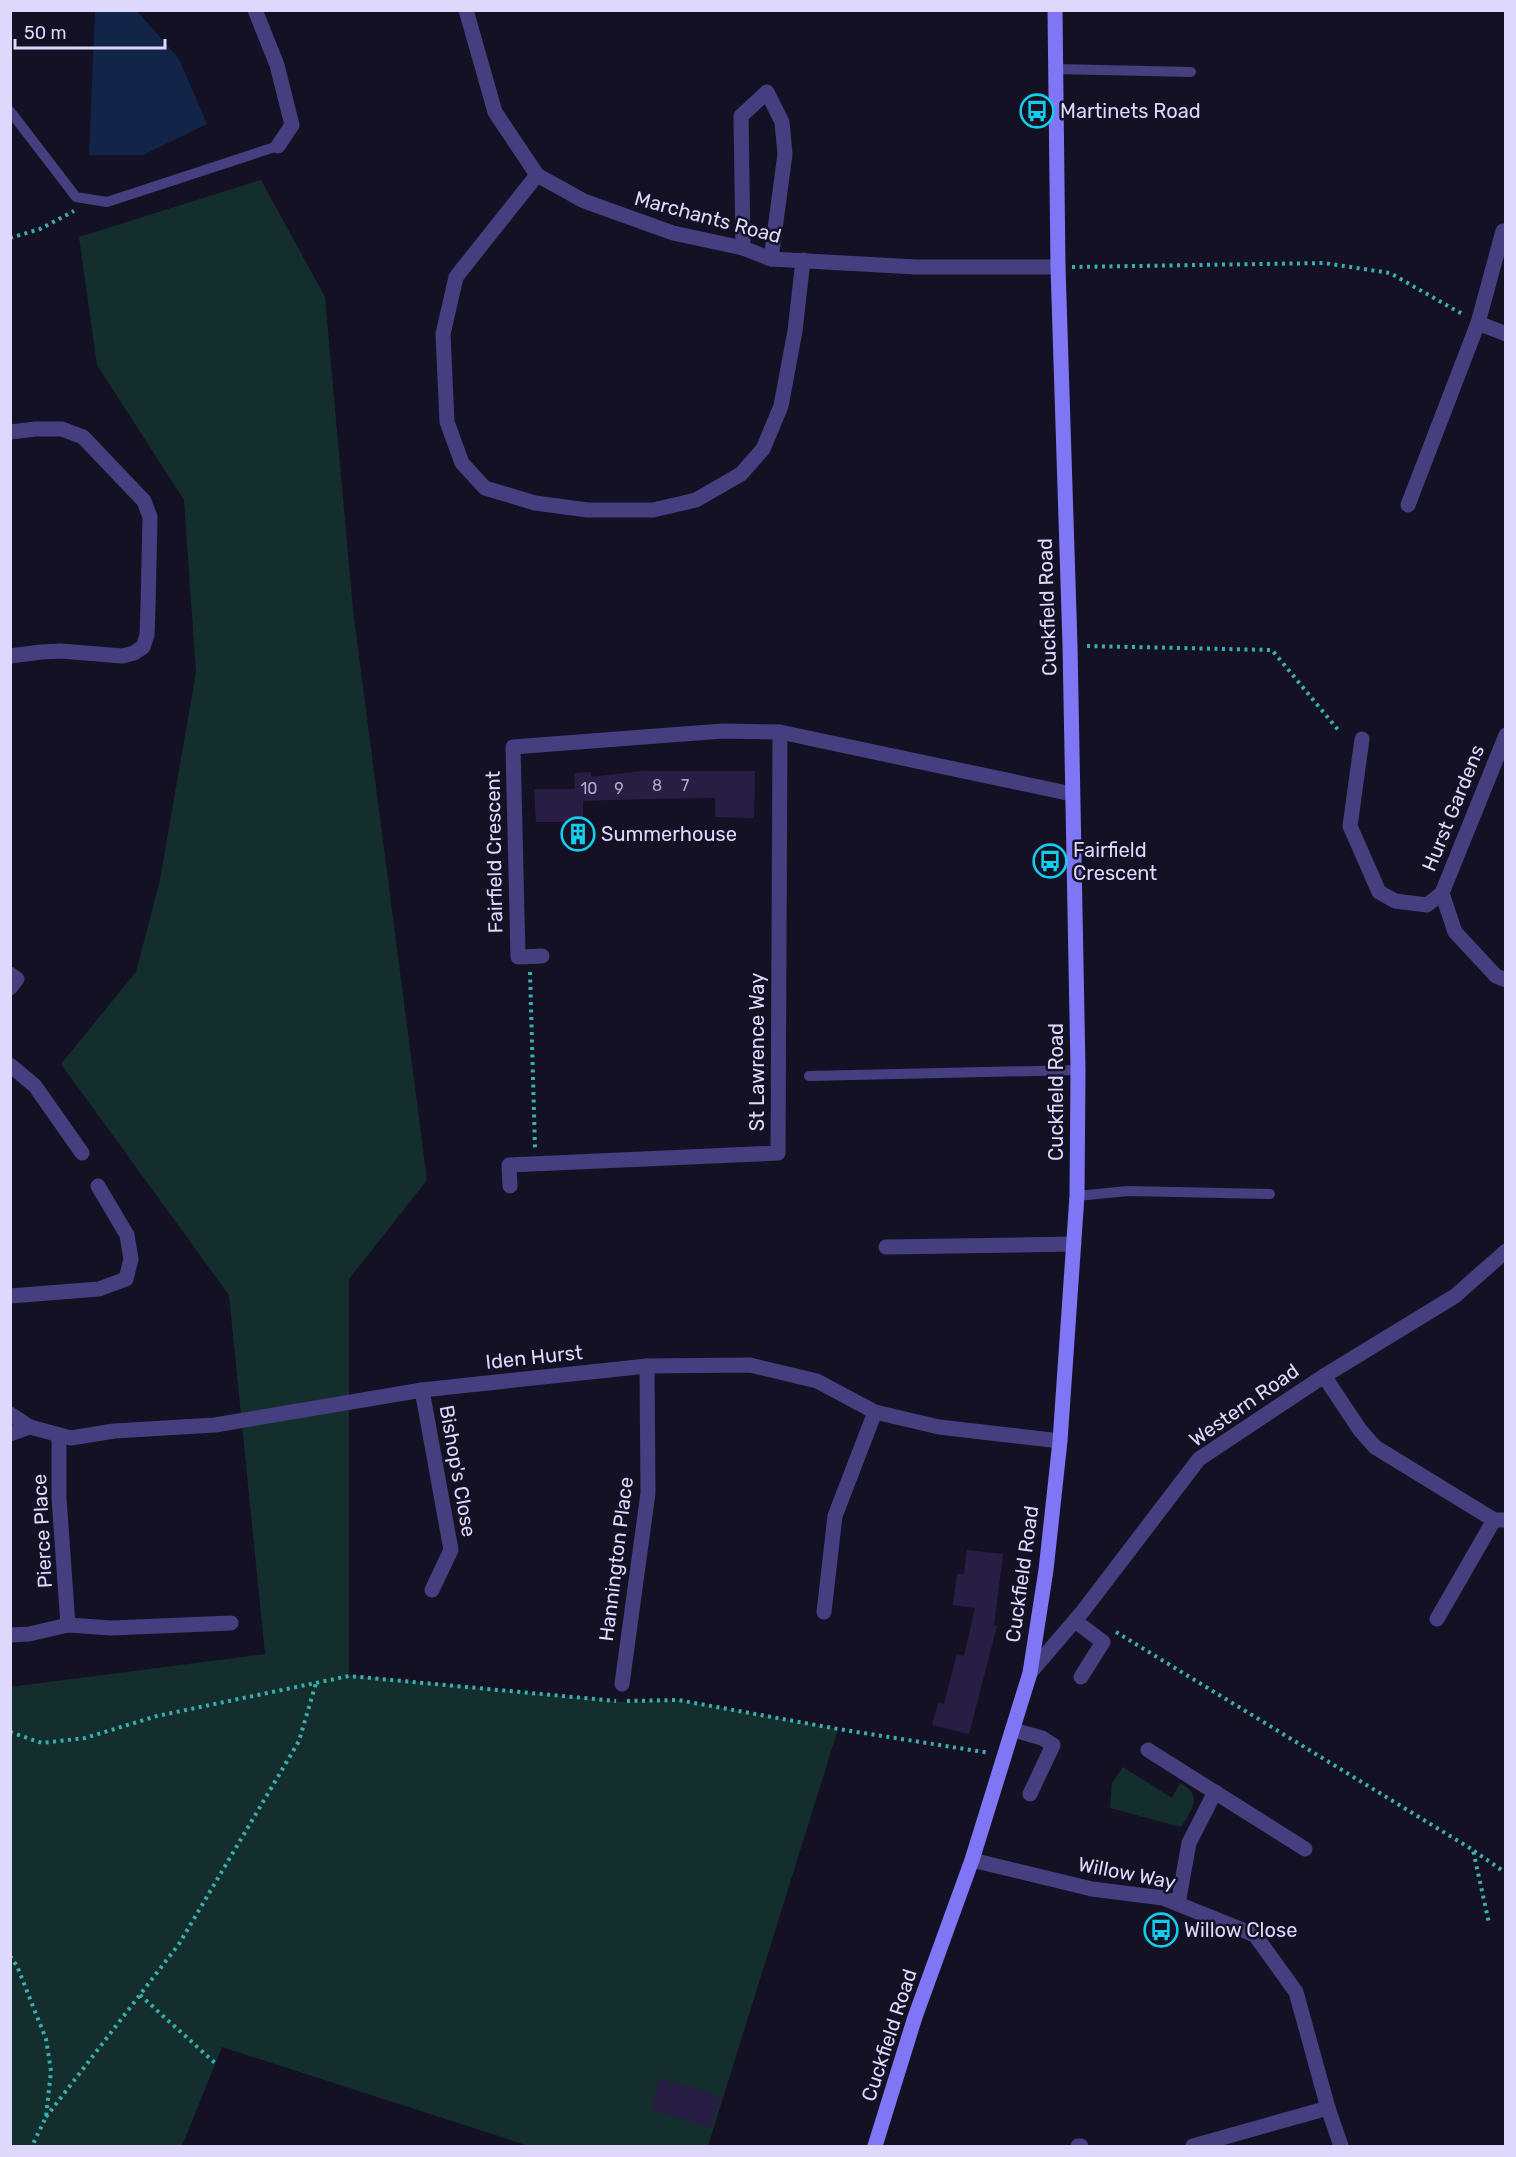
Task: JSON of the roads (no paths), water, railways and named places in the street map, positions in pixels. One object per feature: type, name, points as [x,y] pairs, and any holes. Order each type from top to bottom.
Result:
[{"type":"street","points":[[255,10],[277,65],[292,124],[278,146]]},
{"type":"street","name":"Marchants Road","points":[[466,10],[495,112],[537,175],[584,201],[673,233],[743,248],[771,259],[916,267],[1058,267]]},
{"type":"street","name":"Cuckfield Road","points":[[875,2146],[915,2017],[972,1860],[1030,1673],[1046,1570],[1060,1440],[1077,1196],[1078,1070],[1070,645],[1058,267],[1055,10]]},
{"type":"street","points":[[743,248],[741,116],[767,92],[782,122],[785,154],[771,259]]},
{"type":"street","points":[[537,175],[456,277],[442,334],[447,422],[462,462],[485,488],[546,504],[588,510],[652,510],[696,500],[741,474],[763,449],[781,406],[795,331],[803,260]]},
{"type":"street","points":[[1408,505],[1478,322],[1503,231]]},
{"type":"street","points":[[1478,322],[1506,334]]},
{"type":"street","points":[[10,432],[62,429],[83,437],[144,501],[150,517],[147,635],[143,647],[134,653],[122,656],[61,651],[10,656]]},
{"type":"street","name":"Fairfield Crescent","points":[[536,957],[518,957],[513,747],[714,732],[780,732],[1072,794]]},
{"type":"street","name":"St Lawrence Way","points":[[510,1186],[509,1164],[778,1153],[780,732]]},
{"type":"street","name":"Hurst Gardens","points":[[1506,735],[1442,893],[1455,932],[1496,976],[1506,980]]},
{"type":"street","points":[[1362,739],[1350,826],[1378,892],[1395,901],[1426,905],[1442,893]]},
{"type":"street","points":[[10,974],[17,979],[10,988]]},
{"type":"street","points":[[10,1065],[35,1086],[82,1153]]},
{"type":"street","points":[[10,1296],[99,1289],[126,1279],[131,1259],[127,1235],[98,1186]]},
{"type":"street","points":[[886,1247],[1074,1244]]},
{"type":"street","name":"Western Road","points":[[1030,1673],[1075,1621],[1199,1459],[1323,1376],[1455,1296],[1506,1251]]},
{"type":"street","name":"Iden Hurst","points":[[10,1414],[30,1427],[71,1438],[114,1431],[215,1425],[422,1390],[647,1366],[750,1365],[817,1381],[875,1412],[939,1427],[1060,1440]]},
{"type":"street","name":"Hannington Place","points":[[622,1684],[648,1493],[647,1366]]},
{"type":"street","points":[[1323,1376],[1359,1430],[1375,1448],[1500,1520],[1437,1619]]},
{"type":"street","name":"Bishop's Close","points":[[422,1390],[451,1550],[432,1590]]},
{"type":"street","points":[[824,1612],[836,1515],[875,1412]]},
{"type":"street","points":[[10,1434],[30,1427]]},
{"type":"street","name":"Pierce Place","points":[[59,1435],[59,1498],[68,1625]]},
{"type":"street","points":[[1075,1621],[1103,1642],[1081,1677]]},
{"type":"street","points":[[10,1635],[29,1634],[68,1625],[111,1628],[231,1623]]},
{"type":"street","points":[[1013,1730],[1042,1738],[1053,1745],[1030,1794]]},
{"type":"street","points":[[1148,1750],[1305,1849]]},
{"type":"street","points":[[1178,1904],[1189,1843],[1215,1792]]},
{"type":"street","name":"Willow Way","points":[[972,1860],[1092,1889],[1163,1898],[1255,1935],[1296,1992],[1328,2108],[1341,2146]]},
{"type":"street","points":[[1193,2146],[1328,2108]]},
{"type":"lane","points":[[1056,69],[1191,72]]},
{"type":"lane","points":[[10,111],[76,197],[107,202],[278,146]]},
{"type":"lane","points":[[809,1076],[1078,1070]]},
{"type":"lane","points":[[1077,1196],[1128,1191],[1270,1194]]},
{"type":"water","points":[[95,11],[137,11],[179,59],[207,124],[143,155],[89,155]]},
{"type":"place","name":"Martinets Road","points":[[1037,111]]},
{"type":"place","name":"Summerhouse","points":[[578,834]]},
{"type":"place","name":"Fairfield Crescent","points":[[1050,861]]},
{"type":"place","name":"Willow Close","points":[[1161,1930]]}]
